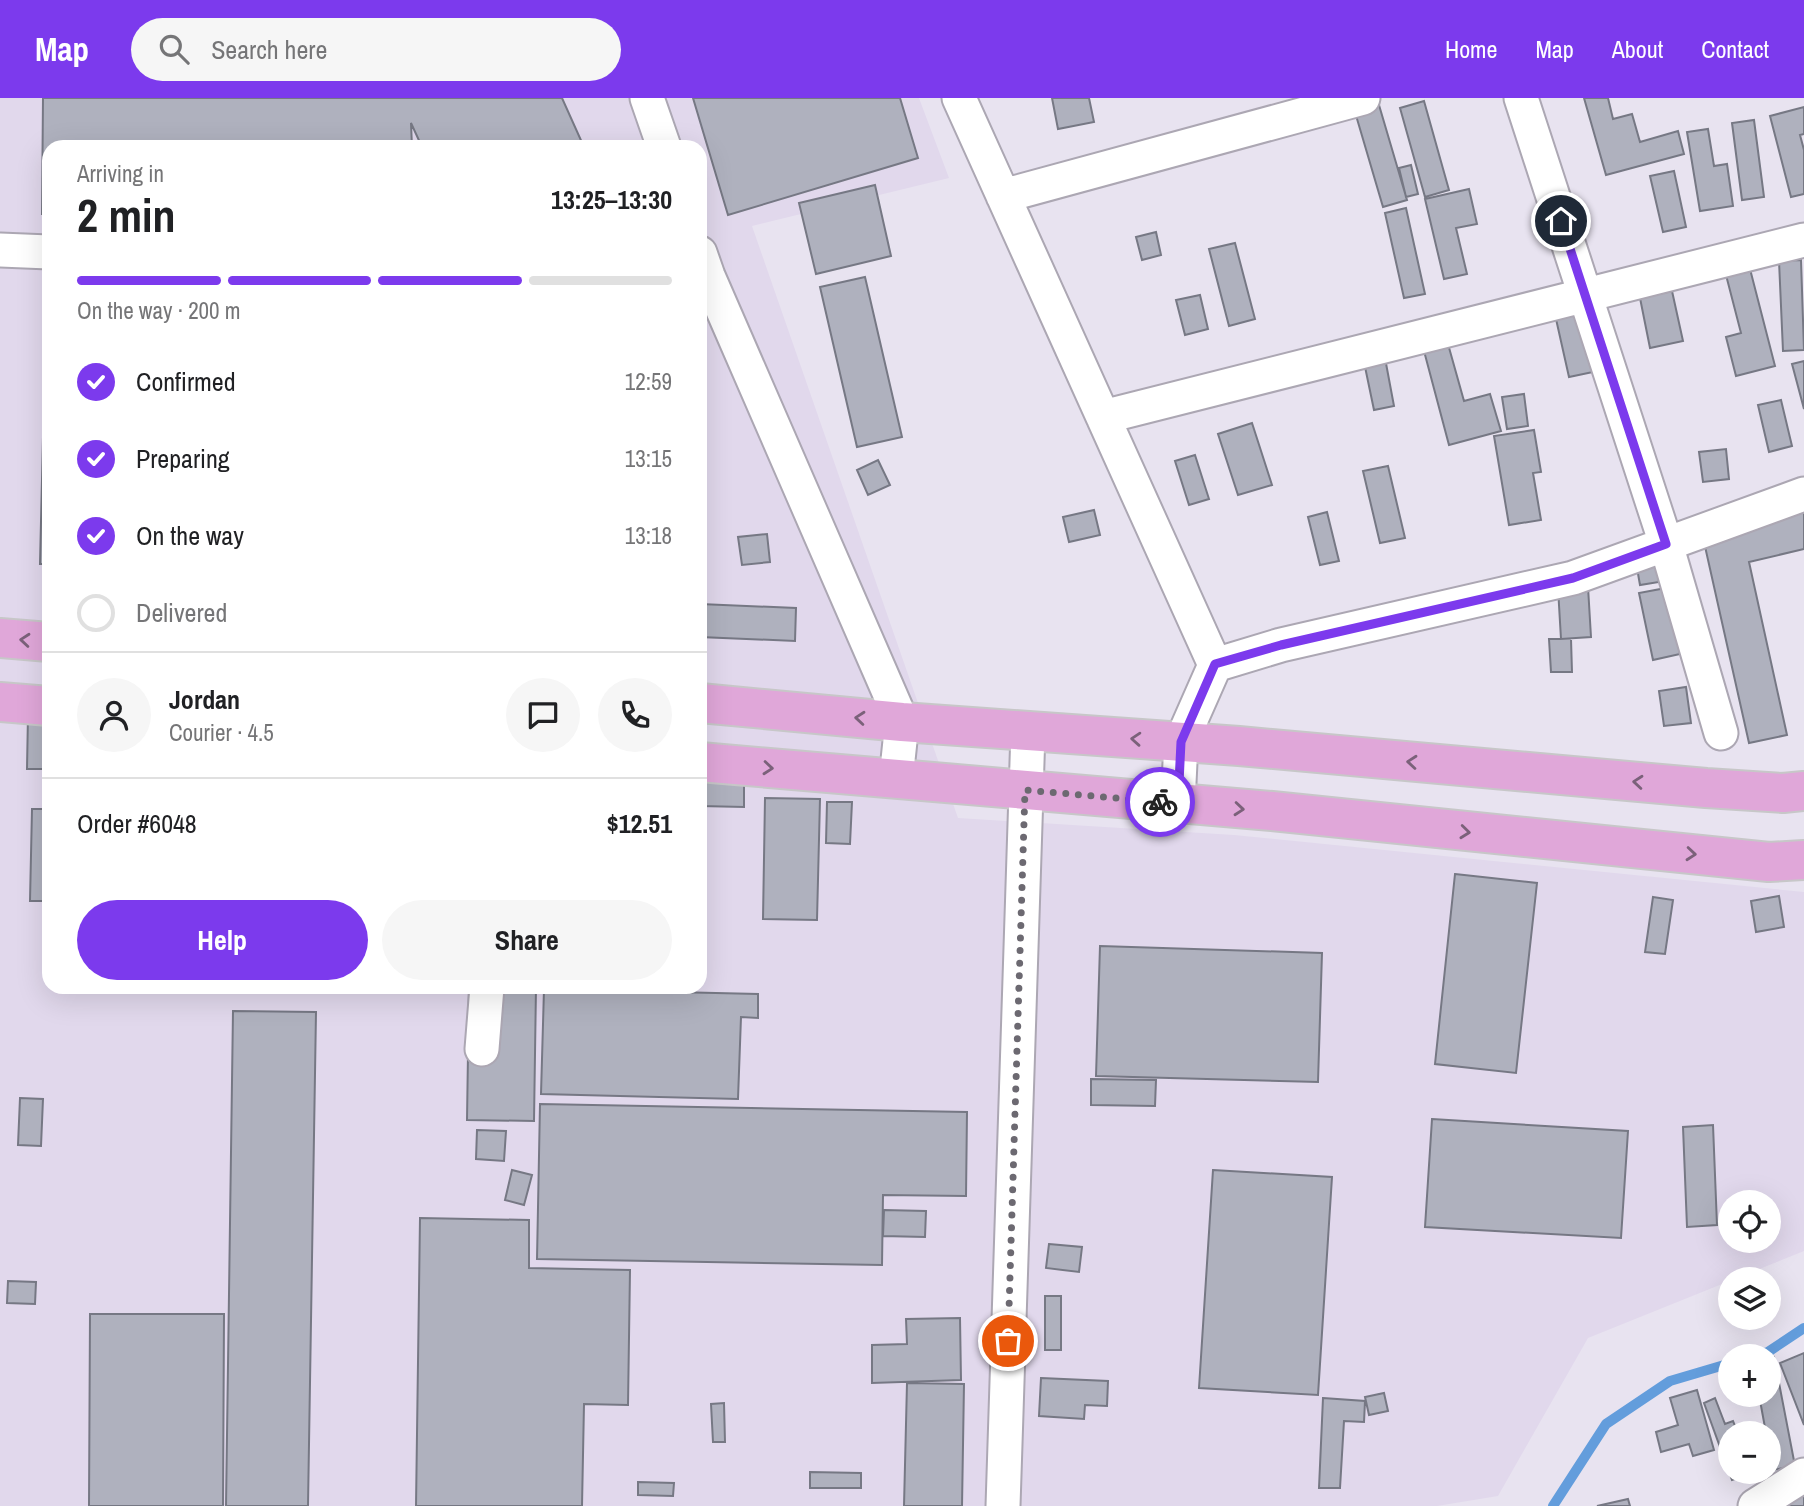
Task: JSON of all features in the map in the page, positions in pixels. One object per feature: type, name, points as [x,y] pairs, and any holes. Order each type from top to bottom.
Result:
[{"type":"main road","points":[[0,638],[42,641]]},
{"type":"main road","points":[[0,702],[42,705]]},
{"type":"main road","points":[[707,704],[1719,789],[1783,793],[1804,791]]},
{"type":"main road","points":[[707,763],[1178,803],[1769,862],[1804,860]]},
{"type":"street","points":[[647,98],[662,140]]},
{"type":"street","points":[[959,98],[1215,664],[1181,742],[1178,803]]},
{"type":"street","points":[[1003,196],[1363,98]]},
{"type":"street","points":[[1521,98],[1666,544],[1721,733]]},
{"type":"street","points":[[1102,417],[1804,240]]},
{"type":"street","points":[[0,250],[42,252]]},
{"type":"street","points":[[707,277],[902,722],[897,779]]},
{"type":"street","points":[[1215,664],[1281,645],[1573,578],[1804,494]]},
{"type":"street","points":[[1003,1506],[1028,731]]},
{"type":"street","points":[[482,1049],[486,994]]},
{"type":"street","points":[[1755,1506],[1804,1475]]},
{"type":"shaded area","points":[[0,98],[919,98],[949,178],[752,226],[958,818],[1234,835],[1804,892],[1804,1251],[1764,1267],[1718,1267],[1718,1286],[1588,1338],[1498,1496],[1437,1506],[0,1506]]},
{"type":"building","points":[[43,98],[562,98],[581,140],[419,140],[411,123],[412,140],[43,140]]},
{"type":"building","points":[[693,98],[900,98],[918,158],[728,215]]},
{"type":"building","points":[[1052,98],[1089,98],[1094,122],[1058,129]]},
{"type":"building","points":[[1584,98],[1608,98],[1613,119],[1632,114],[1640,142],[1678,131],[1684,154],[1606,175]]},
{"type":"building","points":[[1424,101],[1449,190],[1425,197],[1400,108]]},
{"type":"building","points":[[1379,105],[1407,200],[1383,207],[1355,112]]},
{"type":"building","points":[[1804,107],[1804,134],[1800,135],[1804,150],[1804,194],[1791,197],[1770,116]]},
{"type":"building","points":[[1754,120],[1764,197],[1742,200],[1732,123]]},
{"type":"building","points":[[1708,129],[1714,166],[1727,164],[1733,206],[1700,211],[1687,132]]},
{"type":"building","points":[[1411,165],[1418,194],[1406,197],[1399,168]]},
{"type":"building","points":[[1674,171],[1686,227],[1663,232],[1650,176]]},
{"type":"building","points":[[875,185],[891,256],[816,274],[799,203]]},
{"type":"building","points":[[1469,189],[1477,224],[1456,228],[1467,274],[1444,279],[1425,199]]},
{"type":"building","points":[[1406,208],[1425,294],[1404,298],[1385,213]]},
{"type":"building","points":[[1156,232],[1161,255],[1142,260],[1136,237]]},
{"type":"building","points":[[1235,243],[1255,319],[1229,326],[1209,249]]},
{"type":"building","points":[[1801,260],[1804,350],[1783,351],[1779,261]]},
{"type":"building","points":[[1750,269],[1775,366],[1736,376],[1726,337],[1741,333],[1726,275]]},
{"type":"building","points":[[865,277],[902,437],[857,447],[820,287]]},
{"type":"building","points":[[1672,291],[1683,341],[1650,348],[1640,298]]},
{"type":"building","points":[[1200,295],[1208,329],[1185,335],[1176,300]]},
{"type":"building","points":[[1580,313],[1593,372],[1569,377],[1556,319]]},
{"type":"building","points":[[1448,344],[1464,401],[1490,394],[1501,431],[1449,445],[1424,351]]},
{"type":"building","points":[[1385,358],[1394,406],[1374,410],[1364,362]]},
{"type":"building","points":[[1804,361],[1804,409],[1792,364]]},
{"type":"building","points":[[1524,394],[1528,426],[1507,429],[1502,397]]},
{"type":"building","points":[[1781,400],[1792,446],[1769,452],[1758,405]]},
{"type":"building","points":[[1252,423],[1272,485],[1238,495],[1218,434]]},
{"type":"building","points":[[1534,430],[1541,472],[1533,473],[1541,520],[1509,525],[1494,436]]},
{"type":"building","points":[[1726,449],[1729,479],[1703,482],[1699,452]]},
{"type":"building","points":[[1195,455],[1209,499],[1189,505],[1175,461]]},
{"type":"building","points":[[878,460],[890,485],[868,495],[857,470]]},
{"type":"building","points":[[1388,466],[1405,538],[1380,543],[1363,471]]},
{"type":"building","points":[[42,480],[42,564],[40,564]]},
{"type":"building","points":[[1094,510],[1100,535],[1069,542],[1063,517]]},
{"type":"building","points":[[1804,511],[1804,549],[1749,562],[1787,735],[1749,743],[1702,533]]},
{"type":"building","points":[[1327,512],[1339,561],[1320,565],[1308,517]]},
{"type":"building","points":[[767,534],[770,562],[742,565],[738,537]]},
{"type":"building","points":[[1654,547],[1659,582],[1640,585],[1634,551]]},
{"type":"building","points":[[1587,570],[1591,637],[1561,639],[1557,571]]},
{"type":"building","points":[[1666,588],[1680,654],[1653,660],[1639,593]]},
{"type":"building","points":[[707,604],[796,608],[795,641],[707,637]]},
{"type":"building","points":[[1549,639],[1571,639],[1572,672],[1551,672]]},
{"type":"building","points":[[1686,687],[1691,723],[1664,726],[1659,691]]},
{"type":"building","points":[[28,715],[42,716],[42,769],[27,769]]},
{"type":"building","points":[[707,782],[744,783],[744,807],[707,806]]},
{"type":"building","points":[[765,798],[820,799],[817,920],[763,919]]},
{"type":"building","points":[[827,802],[852,802],[850,844],[826,843]]},
{"type":"building","points":[[32,809],[42,809],[42,901],[30,901]]},
{"type":"building","points":[[1455,874],[1537,883],[1516,1073],[1435,1064]]},
{"type":"building","points":[[1779,896],[1784,927],[1756,932],[1751,901]]},
{"type":"building","points":[[1653,897],[1673,900],[1665,954],[1645,952]]},
{"type":"building","points":[[1100,946],[1322,953],[1318,1082],[1096,1076]]},
{"type":"building","points":[[469,994],[536,994],[534,1121],[467,1120]]},
{"type":"building","points":[[544,994],[758,994],[758,1018],[741,1017],[738,1099],[541,1094]]},
{"type":"building","points":[[233,1011],[316,1012],[308,1506],[226,1506]]},
{"type":"building","points":[[1091,1079],[1156,1080],[1155,1106],[1091,1105]]},
{"type":"building","points":[[20,1098],[43,1099],[41,1146],[18,1145]]},
{"type":"building","points":[[540,1104],[967,1112],[966,1196],[883,1195],[882,1265],[537,1259]]},
{"type":"building","points":[[1432,1119],[1628,1131],[1621,1238],[1425,1227]]},
{"type":"building","points":[[1713,1125],[1717,1225],[1687,1227],[1683,1127]]},
{"type":"building","points":[[477,1130],[506,1131],[504,1161],[476,1159]]},
{"type":"building","points":[[512,1170],[532,1175],[524,1205],[505,1200]]},
{"type":"building","points":[[1213,1170],[1332,1177],[1318,1395],[1199,1388]]},
{"type":"building","points":[[884,1210],[926,1211],[925,1237],[883,1236]]},
{"type":"building","points":[[420,1218],[529,1220],[529,1268],[630,1270],[628,1405],[584,1404],[582,1506],[416,1506]]},
{"type":"building","points":[[1049,1244],[1082,1247],[1079,1272],[1046,1268]]},
{"type":"building","points":[[8,1281],[36,1282],[35,1304],[7,1303]]},
{"type":"building","points":[[1045,1296],[1061,1296],[1061,1350],[1045,1350]]},
{"type":"building","points":[[90,1314],[224,1314],[223,1506],[89,1506]]},
{"type":"building","points":[[960,1318],[961,1380],[872,1383],[872,1345],[907,1344],[906,1319]]},
{"type":"building","points":[[1804,1353],[1804,1425],[1781,1366],[1781,1363]]},
{"type":"building","points":[[1041,1378],[1108,1381],[1107,1406],[1085,1405],[1084,1419],[1039,1416]]},
{"type":"building","points":[[907,1383],[964,1384],[962,1506],[904,1506]]},
{"type":"building","points":[[1697,1390],[1714,1450],[1693,1456],[1689,1444],[1661,1452],[1656,1432],[1678,1425],[1670,1398]]},
{"type":"building","points":[[1384,1393],[1388,1411],[1369,1415],[1365,1397]]},
{"type":"building","points":[[1781,1393],[1795,1466],[1781,1469],[1781,1421],[1764,1421],[1761,1407],[1781,1407]]},
{"type":"building","points":[[1323,1398],[1365,1401],[1364,1422],[1344,1421],[1340,1488],[1319,1488]]},
{"type":"building","points":[[1715,1398],[1724,1421],[1718,1421],[1718,1442],[1704,1403]]},
{"type":"building","points":[[724,1403],[725,1442],[713,1442],[711,1404]]},
{"type":"building","points":[[810,1472],[861,1473],[861,1488],[810,1488]]},
{"type":"building","points":[[638,1482],[674,1483],[673,1496],[638,1495]]},
{"type":"building","points":[[1804,1484],[1804,1506],[1775,1506]]},
{"type":"building","points":[[1628,1499],[1630,1506],[1597,1506]]},
{"type":"waterway","points":[[1780,1344],[1804,1328]]},
{"type":"waterway","points":[[1553,1506],[1606,1424],[1670,1381],[1718,1367]]},
{"type":"way so far","points":[[1008,1341],[1025,790],[1160,802]]},
{"type":"route","points":[[1160,802],[1178,803],[1181,742],[1215,664],[1281,645],[1573,578],[1666,544],[1561,221]]}]
